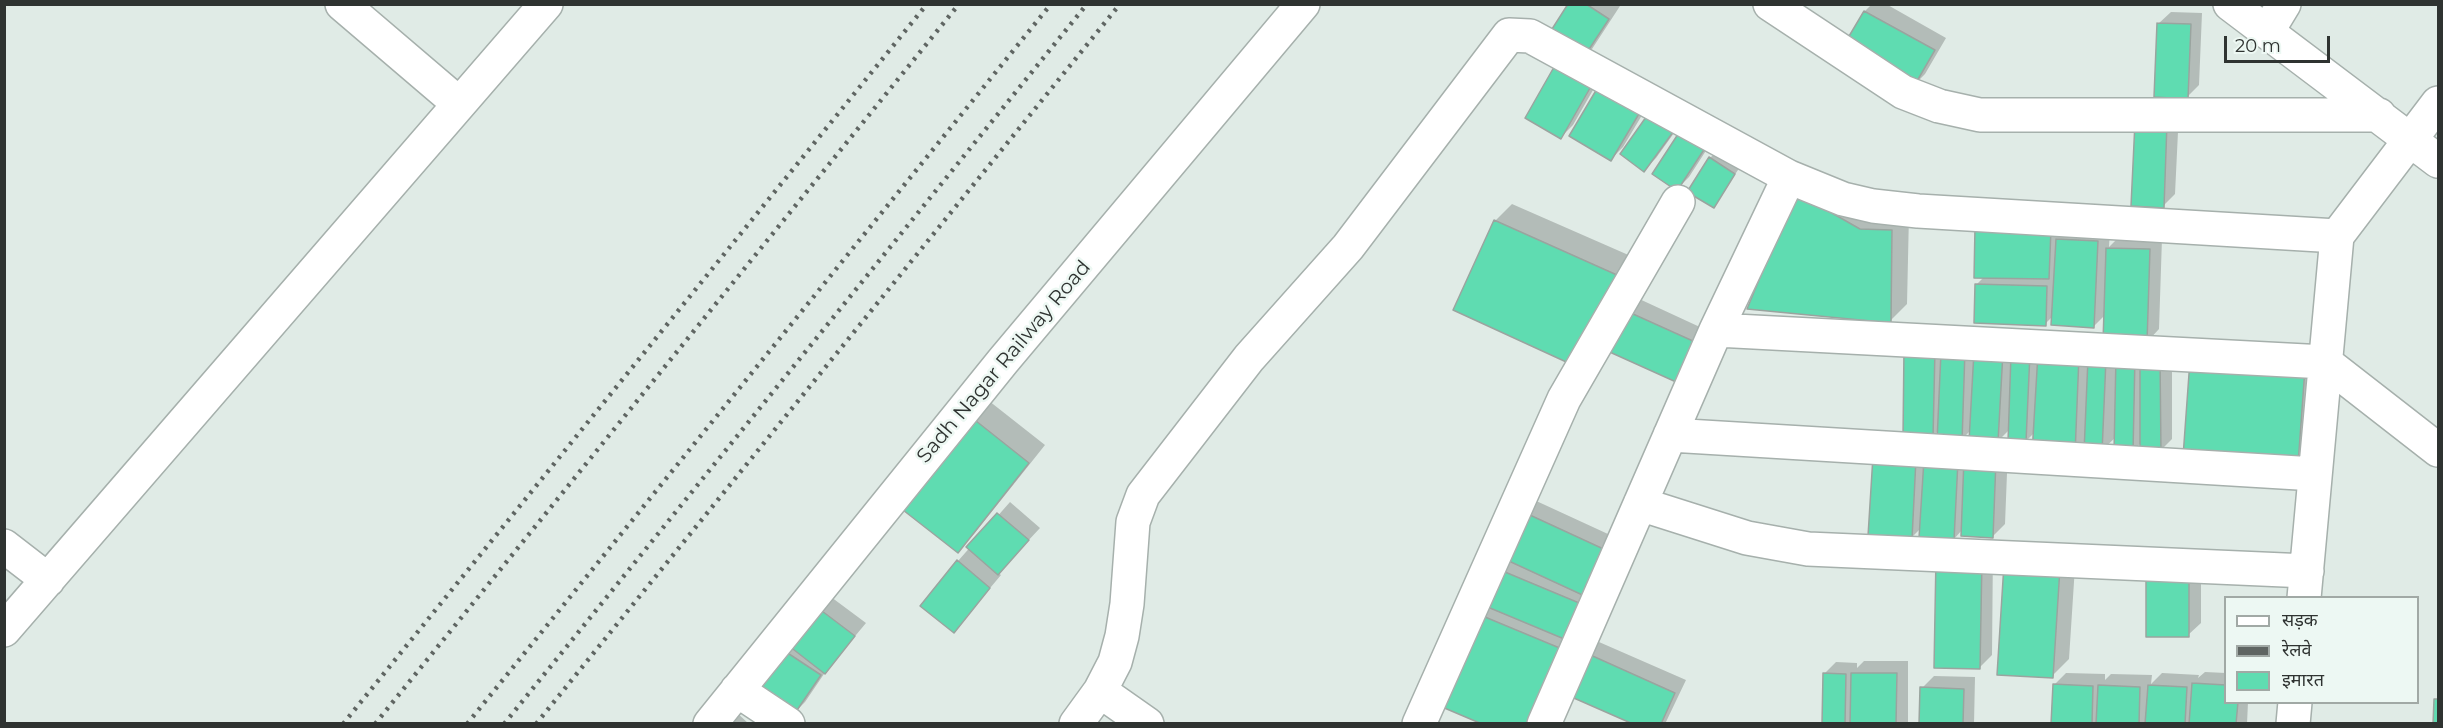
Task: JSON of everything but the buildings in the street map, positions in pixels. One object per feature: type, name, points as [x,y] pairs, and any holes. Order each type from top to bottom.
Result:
[{"type":"street","points":[[342,4],[458,104]]},
{"type":"street","points":[[4,630],[546,4]]},
{"type":"street","name":"Sadh Nagar Railway Road","points":[[710,723],[996,370],[1303,4]]},
{"type":"street","points":[[1770,4],[1903,92],[1938,106],[1980,115],[2379,115]]},
{"type":"street","points":[[2230,4],[2439,161]]},
{"type":"street","points":[[2267,32],[2284,4]]},
{"type":"street","points":[[1076,723],[1100,692],[1115,662],[1127,604],[1133,522],[1143,495],[1249,358],[1348,247],[1509,35],[1530,36],[1789,177],[1843,199],[1873,206],[1918,211],[2337,236]]},
{"type":"street","points":[[1640,504],[1747,538],[1808,549],[2306,584],[2337,236],[2439,103]]},
{"type":"street","points":[[1544,723],[1716,330],[1789,177]]},
{"type":"street","points":[[1419,723],[1564,399],[1678,202]]},
{"type":"street","points":[[1716,330],[2325,362],[2439,450]]},
{"type":"street","points":[[1670,435],[2315,474]]},
{"type":"street","points":[[4,546],[48,580]]},
{"type":"street","points":[[737,690],[788,723]]},
{"type":"street","points":[[1100,692],[1147,723]]},
{"type":"street","points":[[2293,723],[2295,704]]},
{"type":"railway","points":[[343,724],[927,4]]},
{"type":"railway","points":[[375,724],[959,4]]},
{"type":"railway","points":[[467,724],[1051,4]]},
{"type":"railway","points":[[504,724],[1087,4]]},
{"type":"railway","points":[[536,724],[1120,4]]}]
